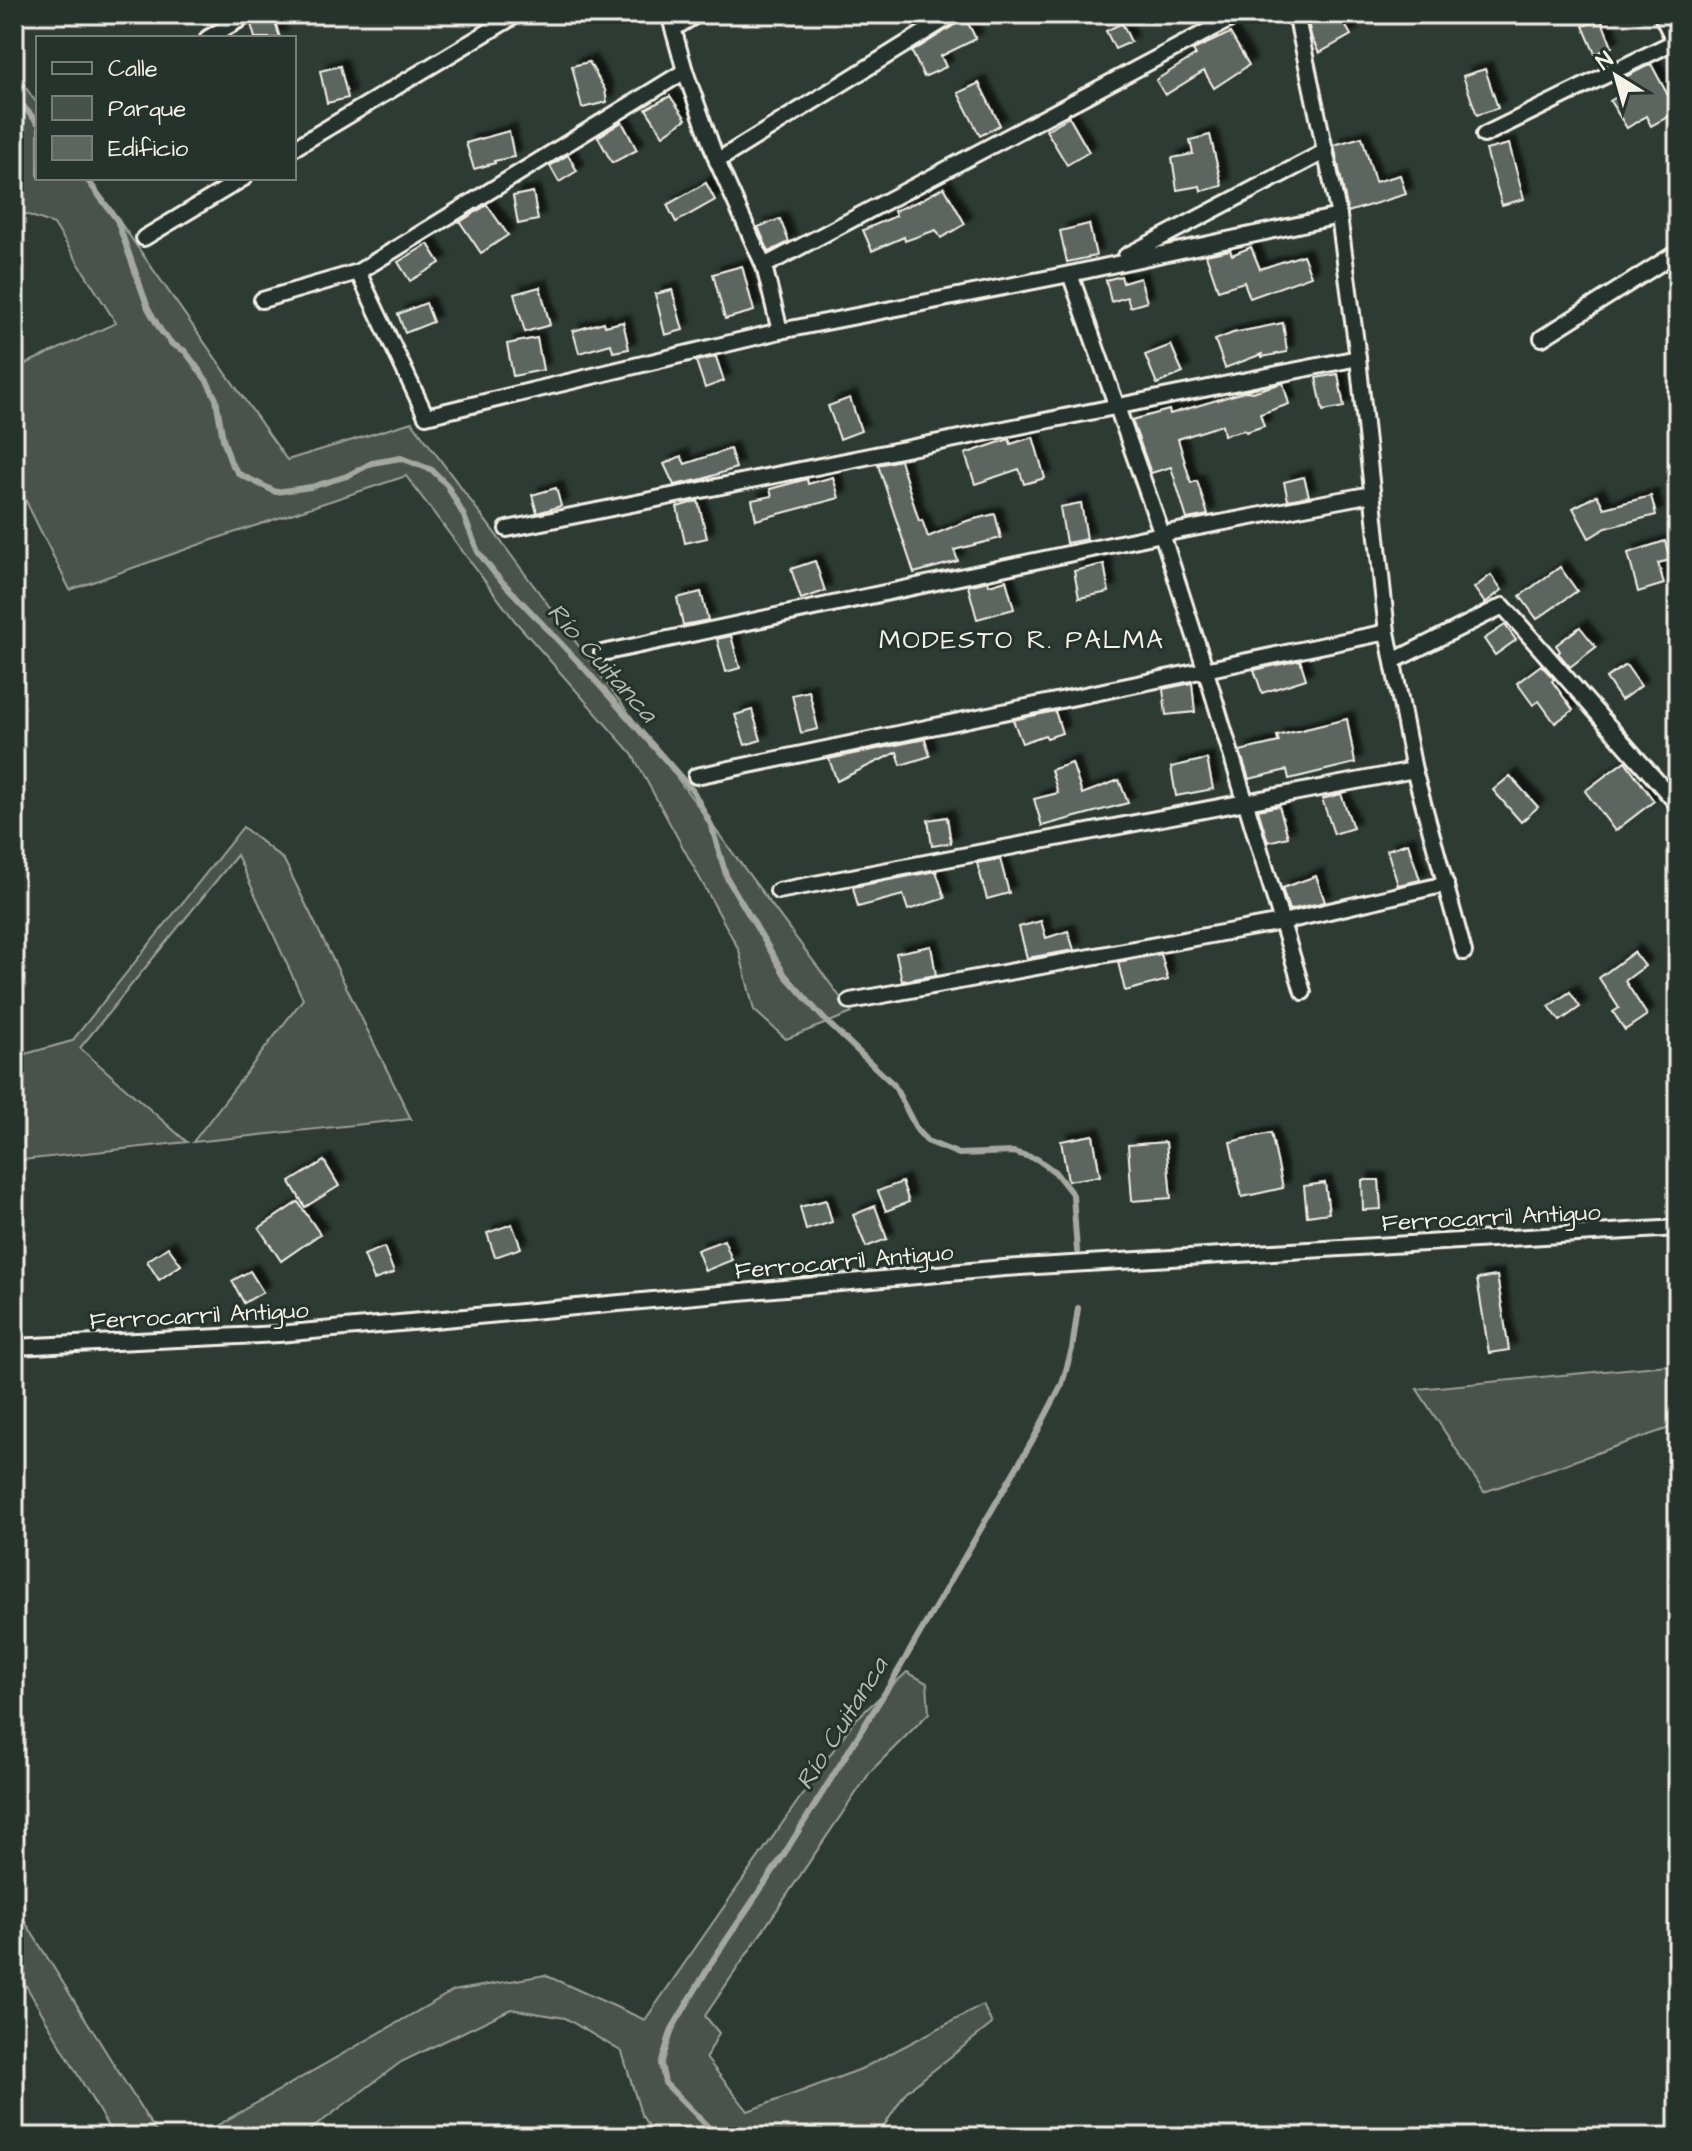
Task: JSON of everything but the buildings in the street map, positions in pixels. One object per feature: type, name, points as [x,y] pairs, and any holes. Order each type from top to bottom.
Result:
[{"type":"street","points":[[211,36],[249,14]]},
{"type":"street","points":[[296,147],[518,14]]},
{"type":"street","points":[[669,14],[685,71],[717,161],[764,266],[780,331]]},
{"type":"street","points":[[673,29],[698,14]]},
{"type":"street","points":[[717,161],[954,14]]},
{"type":"street","points":[[764,266],[1240,14]]},
{"type":"street","points":[[1296,14],[1339,216],[1358,358],[1387,632],[1414,770],[1464,952]]},
{"type":"street","points":[[1484,135],[1676,41],[1661,14]]},
{"type":"street","points":[[262,300],[358,272],[685,71]]},
{"type":"street","points":[[1108,265],[1326,151]]},
{"type":"street","points":[[144,238],[241,180]]},
{"type":"street","points":[[358,272],[426,416],[780,331],[1070,274],[1339,216]]},
{"type":"street","points":[[1542,338],[1678,252]]},
{"type":"street","points":[[1070,274],[1162,534],[1247,801],[1303,992]]},
{"type":"street","points":[[507,529],[1358,358]]},
{"type":"street","points":[[602,653],[1162,534],[1372,494]]},
{"type":"street","points":[[1393,661],[1503,606],[1678,805]]},
{"type":"street","points":[[696,776],[1387,632]]},
{"type":"street","points":[[778,891],[1414,770]]},
{"type":"street","points":[[850,1001],[1282,922],[1446,884]]},
{"type":"street","name":"Ferrocarril Antiguo","points":[[14,1347],[279,1334],[1004,1268],[1678,1228]]},
{"type":"green space","points":[[14,71],[36,102],[36,180],[90,180],[287,460],[412,422],[852,1013],[786,1039],[754,1010],[739,950],[632,754],[515,621],[406,476],[70,590],[14,477],[14,369],[116,323],[54,224],[14,210]]},
{"type":"green space","points":[[243,827],[284,860],[411,1119],[193,1142],[303,999],[237,855],[80,1048],[187,1142],[14,1161],[14,1057],[72,1041]]},
{"type":"green space","points":[[1678,1364],[1678,1425],[1484,1492],[1417,1389]]},
{"type":"green space","points":[[907,1672],[927,1683],[929,1713],[871,1771],[705,2016],[719,2033],[706,2058],[748,2111],[861,2069],[983,2005],[992,2024],[906,2092],[877,2137],[655,2137],[641,2114],[622,2052],[565,2018],[511,2009],[401,2062],[301,2137],[197,2137],[453,1991],[545,1975],[645,2020],[853,1722]]},
{"type":"green space","points":[[14,1904],[159,2137],[114,2137],[14,1965]]},
{"type":"waterway","name":"Río Cuitanca","points":[[14,96],[36,121]]},
{"type":"waterway","name":"Río Cuitanca","points":[[87,180],[117,220],[148,308],[161,331],[172,344],[185,351],[207,381],[216,399],[231,463],[239,474],[276,492],[311,487],[347,476],[372,463],[401,458],[432,470],[447,485],[464,516],[478,552],[495,574],[586,670],[693,791],[711,825],[727,878],[785,975],[825,1020],[894,1085],[917,1130],[927,1141],[959,1154],[1013,1152],[1037,1159],[1055,1172],[1073,1195],[1077,1251]]},
{"type":"waterway","name":"Río Cuitanca","points":[[718,2137],[665,2083],[661,2064],[672,2029],[891,1683],[1035,1436],[1062,1384],[1072,1349],[1078,1308]]},
{"type":"district","name":"MODESTO R. PALMA","points":[[1022,639]]}]
